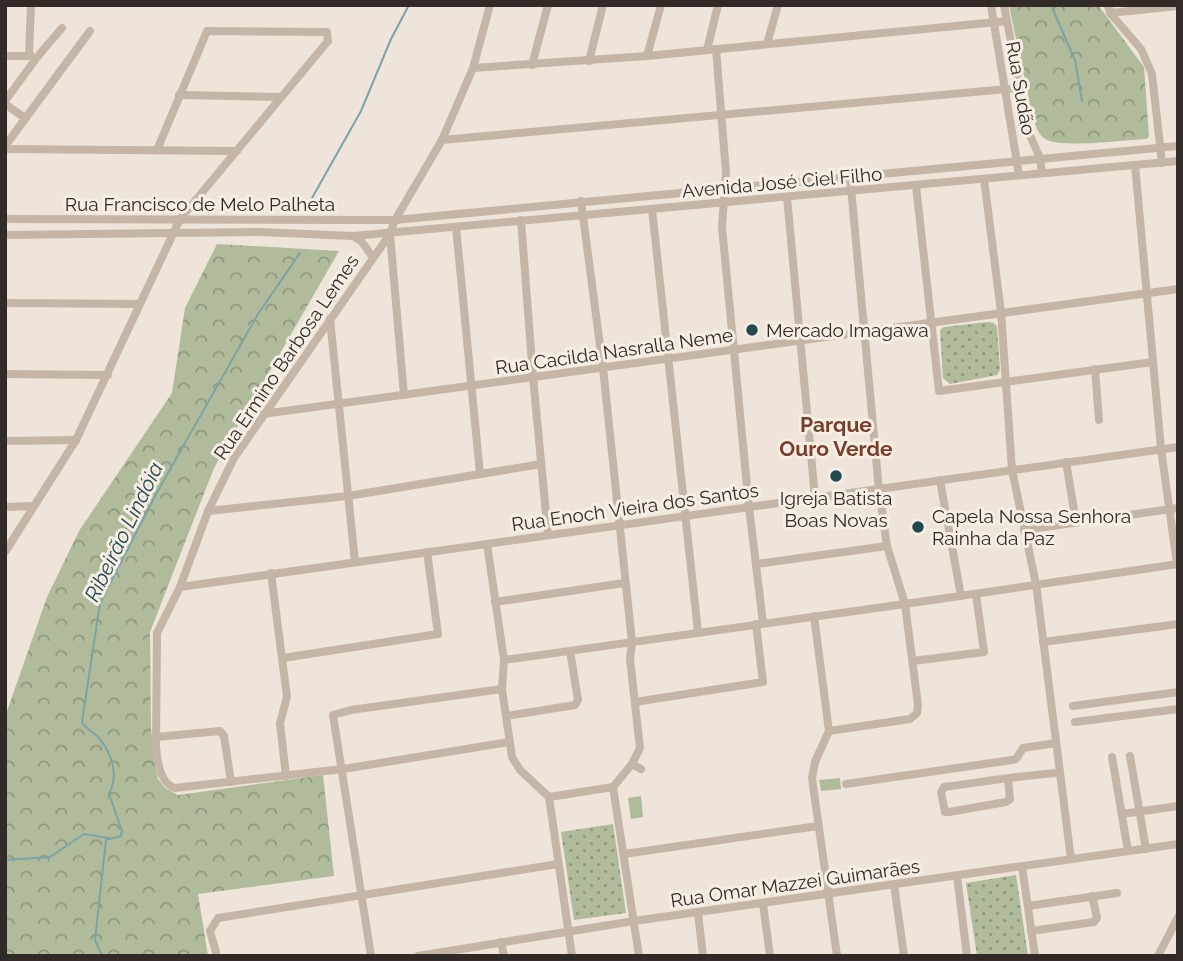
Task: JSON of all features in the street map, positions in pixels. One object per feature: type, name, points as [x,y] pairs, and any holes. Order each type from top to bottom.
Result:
[{"type":"street","points":[[31,5],[33,56]]},
{"type":"street","name":"Rua Ermino Barbosa Lemes","points":[[231,782],[175,788],[165,781],[159,764],[156,737],[157,633],[180,587],[208,511],[234,458],[390,234],[395,220],[442,140],[473,68],[489,5]]},
{"type":"street","points":[[532,65],[548,5]]},
{"type":"street","points":[[589,61],[603,5]]},
{"type":"street","points":[[648,56],[661,5]]},
{"type":"street","points":[[635,702],[763,682],[756,564],[722,228],[727,188],[721,114],[711,50],[718,5]]},
{"type":"street","points":[[767,44],[778,5]]},
{"type":"street","name":"Rua Sudão","points":[[991,5],[1019,175]]},
{"type":"street","name":"Rua Sudão","points":[[1004,5],[1028,131],[1040,159],[1042,173]]},
{"type":"street","points":[[1109,9],[1178,6]]},
{"type":"street","points":[[1109,9],[1141,49],[1152,74],[1162,163]]},
{"type":"street","points":[[473,68],[648,56],[1007,20]]},
{"type":"street","points":[[25,118],[5,102],[33,56],[62,28]]},
{"type":"street","points":[[5,552],[76,440],[180,219],[328,41],[328,34],[324,30],[207,32],[178,95],[157,150]]},
{"type":"street","points":[[5,148],[90,31]]},
{"type":"street","points":[[5,56],[33,56]]},
{"type":"street","points":[[442,140],[1019,88]]},
{"type":"street","points":[[178,95],[281,97]]},
{"type":"street","name":"Avenida José Ciel Filho","points":[[395,220],[1178,146]]},
{"type":"street","points":[[5,148],[237,151]]},
{"type":"street","name":"Avenida José Ciel Filho","points":[[390,234],[583,214],[1178,161]]},
{"type":"street","points":[[504,660],[1177,564],[1173,509],[1161,449],[1135,165]]},
{"type":"street","points":[[829,731],[910,719],[917,713],[919,705],[905,604],[887,547],[879,490],[850,177]]},
{"type":"street","points":[[984,178],[1001,312],[1012,470],[1035,584],[1070,859]]},
{"type":"street","points":[[916,186],[939,391],[1153,362]]},
{"type":"street","points":[[787,197],[815,498]]},
{"type":"street","points":[[549,797],[613,787],[634,760],[640,746],[630,659],[632,642],[603,368],[581,201]]},
{"type":"street","points":[[652,209],[698,632]]},
{"type":"street","name":"Rua Francisco de Melo Palheta","points":[[5,219],[395,220]]},
{"type":"street","points":[[522,220],[548,535]]},
{"type":"street","points":[[456,227],[480,474]]},
{"type":"street","name":"Rua Francisco de Melo Palheta","points":[[5,235],[172,232],[353,236],[390,234]]},
{"type":"street","points":[[390,234],[404,395]]},
{"type":"street","points":[[353,236],[362,242],[373,256],[386,257],[392,261]]},
{"type":"street","name":"Rua Cacilda Nasralla Neme","points":[[263,414],[1178,289]]},
{"type":"street","points":[[5,303],[138,304]]},
{"type":"street","points":[[330,319],[355,562]]},
{"type":"street","points":[[1095,369],[1099,420]]},
{"type":"street","points":[[5,374],[108,374]]},
{"type":"street","points":[[5,441],[76,440]]},
{"type":"street","name":"Rua Enoch Vieira dos Santos","points":[[180,587],[1178,447]]},
{"type":"street","points":[[1066,462],[1076,523]]},
{"type":"street","points":[[208,511],[348,496],[541,464]]},
{"type":"street","points":[[940,480],[961,596]]},
{"type":"street","points":[[5,507],[33,506]]},
{"type":"street","points":[[1024,530],[1173,509]]},
{"type":"street","points":[[487,544],[504,660],[502,689],[509,742],[516,765],[549,797],[572,956]]},
{"type":"street","points":[[756,564],[887,547]]},
{"type":"street","points":[[283,658],[438,634],[427,552]]},
{"type":"street","points":[[271,573],[287,696],[280,723],[286,776]]},
{"type":"street","points":[[495,602],[624,583]]},
{"type":"street","points":[[913,661],[984,652],[976,594]]},
{"type":"street","points":[[814,616],[829,731],[812,770],[836,956]]},
{"type":"street","points":[[1043,642],[1178,624]]},
{"type":"street","points":[[506,716],[575,705],[578,700],[570,650]]},
{"type":"street","points":[[371,956],[333,718],[336,713],[502,689]]},
{"type":"street","points":[[1073,706],[1178,692]]},
{"type":"street","points":[[1075,722],[1178,709]]},
{"type":"street","points":[[156,737],[220,731],[224,736],[231,782],[343,769],[509,742]]},
{"type":"street","points":[[846,784],[1012,760],[1016,759],[1023,748],[1056,743]]},
{"type":"street","points":[[1130,756],[1146,849]]},
{"type":"street","points":[[1112,757],[1128,851]]},
{"type":"street","points":[[634,760],[643,766]]},
{"type":"street","points":[[1008,779],[1010,799],[1006,802],[949,812],[943,809],[941,792],[944,787],[1008,779],[1059,773]]},
{"type":"street","points":[[613,787],[639,956]]},
{"type":"street","points":[[1122,814],[1178,806]]},
{"type":"street","points":[[624,854],[818,825]]},
{"type":"street","name":"Rua Omar Mazzei Guimarães","points":[[418,956],[634,921],[1178,845]]},
{"type":"street","points":[[217,956],[210,932],[218,918],[558,864]]},
{"type":"street","points":[[1022,866],[1035,956]]},
{"type":"street","points":[[957,876],[967,956]]},
{"type":"street","points":[[894,884],[904,956]]},
{"type":"street","points":[[1028,906],[1117,892]]},
{"type":"street","points":[[1031,931],[1094,922],[1097,918],[1092,896]]},
{"type":"street","points":[[763,904],[771,956]]},
{"type":"street","points":[[698,913],[703,956]]},
{"type":"street","points":[[1158,956],[1178,917]]},
{"type":"street","points":[[501,942],[504,956]]},
{"type":"green space","points":[[1009,5],[1098,5],[1144,67],[1149,137],[1110,142],[1067,143],[1047,140],[1041,136],[1033,118]]},
{"type":"green space","points":[[217,244],[339,251],[214,468],[150,632],[151,729],[155,764],[158,779],[165,788],[178,795],[323,775],[334,876],[198,894],[208,956],[5,956],[5,717],[47,597],[79,531],[172,393],[185,308]]},
{"type":"green space","points":[[988,322],[997,327],[1000,370],[997,375],[950,384],[943,378],[940,330],[944,327]]},
{"type":"green space","points":[[840,778],[841,789],[821,791],[819,780]]},
{"type":"green space","points":[[641,796],[643,817],[631,819],[628,798]]},
{"type":"green space","points":[[613,824],[626,913],[574,920],[561,832]]},
{"type":"green space","points":[[1016,875],[1028,956],[977,956],[966,883]]},
{"type":"waterway","name":"Ribeirão Lindóia","points":[[312,198],[361,111],[391,39],[409,5]]},
{"type":"waterway","points":[[1051,5],[1075,60],[1082,101]]},
{"type":"waterway","name":"Ribeirão Lindóia","points":[[102,956],[95,940],[106,840],[121,836],[122,831],[109,794],[114,772],[110,757],[98,737],[82,722],[100,603],[155,496],[258,314],[300,253]]},
{"type":"waterway","points":[[5,860],[50,857],[84,834],[109,838]]},
{"type":"place","name":"Mercado Imagawa","points":[[752,330]]},
{"type":"place","name":"Igreja Batista Boas Novas","points":[[836,476]]},
{"type":"place","name":"Capela Nossa Senhora Rainha da Paz","points":[[918,527]]},
{"type":"district","name":"Parque Ouro Verde","points":[[836,437]]}]
